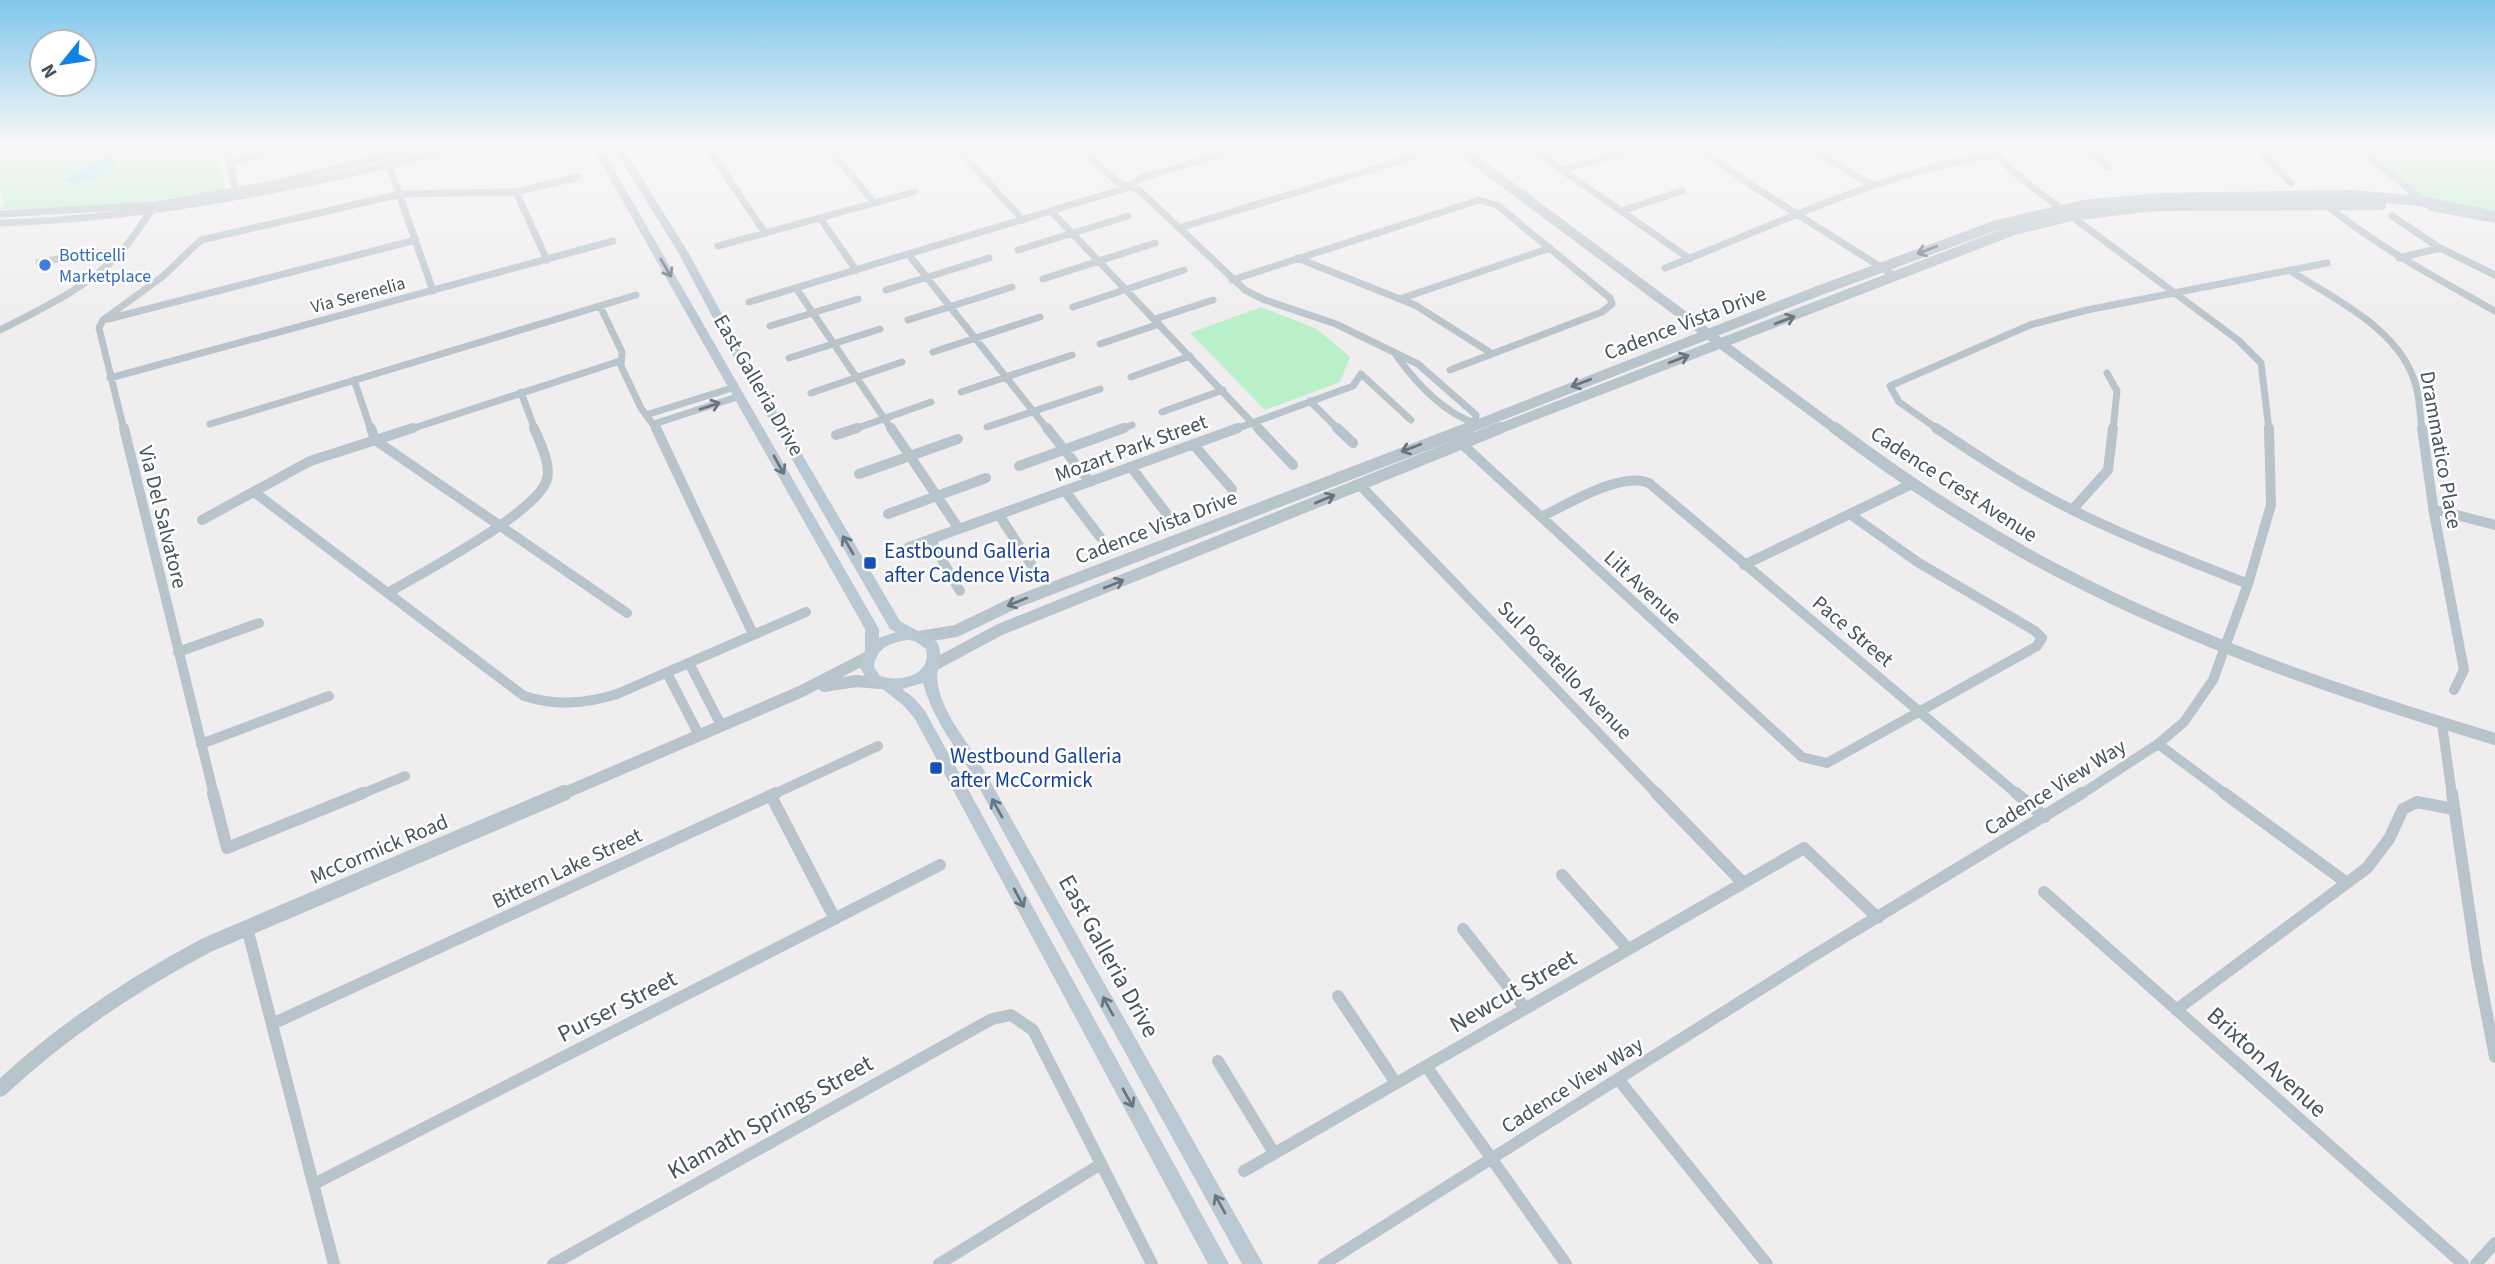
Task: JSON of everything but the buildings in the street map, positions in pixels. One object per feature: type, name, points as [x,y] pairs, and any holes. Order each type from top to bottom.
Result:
[{"type":"main road","name":"East Galleria Drive","points":[[629,204],[872,629],[870,653]]},
{"type":"main road","name":"East Galleria Drive","points":[[653,204],[684,252],[756,387],[895,625],[916,636]]},
{"type":"main road","points":[[2425,204],[2434,209]]},
{"type":"main road","name":"Cadence Vista Drive","points":[[2434,209],[2495,218]]},
{"type":"main road","points":[[883,684],[906,684],[931,668],[934,650],[928,642],[916,636],[892,637],[870,653],[868,672],[883,684],[907,700],[920,715],[1219,1264]]},
{"type":"main road","name":"East Galleria Drive","points":[[931,668],[930,690],[937,706],[972,762],[1253,1264]]},
{"type":"street","points":[[0,214],[163,204]]},
{"type":"street","points":[[0,223],[86,220],[149,214],[195,204]]},
{"type":"street","points":[[103,320],[162,278],[201,240],[358,204]]},
{"type":"street","points":[[404,204],[433,291]]},
{"type":"street","points":[[521,204],[547,260]]},
{"type":"street","points":[[746,204],[765,233]]},
{"type":"street","points":[[718,246],[867,204]]},
{"type":"street","points":[[1008,204],[1023,220]]},
{"type":"street","points":[[749,302],[1074,204]]},
{"type":"street","points":[[1154,204],[1232,281],[1265,300],[1336,324],[1418,364],[1434,376],[1476,415],[1475,423],[1466,435],[1434,454]]},
{"type":"street","points":[[1179,228],[1258,204]]},
{"type":"street","points":[[1232,281],[1466,204]]},
{"type":"street","points":[[1450,370],[1602,312],[1612,304],[1610,298],[1495,204]]},
{"type":"street","name":"Cadence Crest Avenue","points":[[1534,204],[1912,484],[1983,530],[2121,603],[2225,648],[2317,683],[2495,739]]},
{"type":"street","points":[[1611,204],[1690,259]]},
{"type":"street","points":[[1621,211],[1642,204]]},
{"type":"street","points":[[1781,204],[1895,276]]},
{"type":"street","points":[[1665,268],[1824,204]]},
{"type":"street","name":"Cadence View Way","points":[[1324,1264],[1618,1079],[2045,817],[2158,744],[2184,722],[2209,690],[2248,583],[2271,505],[2268,408],[2261,362],[2238,340],[2056,204]]},
{"type":"street","name":"Cadence Vista Drive","points":[[916,636],[956,631],[1014,603],[1881,267],[1997,225],[2062,209],[2107,204]]},
{"type":"street","name":"Cadence Vista Drive","points":[[2433,204],[2495,218]]},
{"type":"street","points":[[0,330],[80,287],[120,253],[155,205]]},
{"type":"street","points":[[2325,205],[2363,235],[2399,258],[2495,310]]},
{"type":"street","name":"Cadence Vista Drive","points":[[931,668],[999,630],[1359,484],[2000,235],[2072,216],[2153,206],[2325,205],[2434,209]]},
{"type":"street","points":[[1051,211],[1293,465]]},
{"type":"street","points":[[1018,250],[1128,216]]},
{"type":"street","points":[[2392,216],[2440,248],[2495,275]]},
{"type":"street","points":[[820,218],[856,270]]},
{"type":"street","points":[[103,320],[416,240]]},
{"type":"street","name":"Via Serenelia","points":[[110,378],[613,241]]},
{"type":"street","points":[[1043,279],[1155,243]]},
{"type":"street","points":[[1400,299],[1550,248]]},
{"type":"street","points":[[2399,258],[2440,248]]},
{"type":"street","points":[[38,262],[95,253],[120,253]]},
{"type":"street","points":[[909,255],[1090,482]]},
{"type":"street","points":[[886,290],[989,258]]},
{"type":"street","points":[[1297,258],[1323,271],[1431,313],[1491,353]]},
{"type":"street","points":[[2248,583],[2072,510],[1987,463],[1899,402],[1890,387],[2030,325],[2087,310],[2327,263]]},
{"type":"street","points":[[1073,307],[1184,270]]},
{"type":"street","name":"Drammatico Place","points":[[2290,270],[2367,320],[2393,344],[2410,367],[2416,385],[2433,509],[2464,670],[2454,690]]},
{"type":"street","points":[[908,320],[1012,287]]},
{"type":"street","points":[[796,288],[959,529]]},
{"type":"street","points":[[210,424],[636,295]]},
{"type":"street","points":[[770,326],[858,299]]},
{"type":"street","points":[[1100,344],[1213,300]]},
{"type":"street","points":[[600,306],[622,352],[620,361],[646,415],[654,424],[753,634]]},
{"type":"street","points":[[933,352],[1040,317]]},
{"type":"street","name":"Via Del Salvatore","points":[[103,320],[99,328],[110,378],[227,848],[405,776]]},
{"type":"street","points":[[789,358],[880,329]]},
{"type":"street","points":[[961,392],[1072,355]]},
{"type":"street","points":[[1396,355],[1405,369],[1461,421],[1501,427]]},
{"type":"street","points":[[1131,377],[1190,356]]},
{"type":"street","points":[[202,520],[310,461],[620,361]]},
{"type":"street","points":[[811,393],[902,362]]},
{"type":"street","points":[[2072,510],[2108,470],[2117,391],[2107,373]]},
{"type":"street","name":"Mozart Park Street","points":[[909,547],[1353,386],[1361,374],[1411,420]]},
{"type":"street","points":[[1606,374],[1611,386]]},
{"type":"street","points":[[354,380],[375,440],[627,613]]},
{"type":"street","points":[[987,427],[1100,389]]},
{"type":"street","points":[[1162,412],[1223,390]]},
{"type":"street","points":[[388,593],[500,526],[536,499],[548,477],[548,466],[521,392]]},
{"type":"street","points":[[646,415],[737,392]]},
{"type":"street","points":[[654,424],[737,392]]},
{"type":"street","points":[[1310,401],[1353,443]]},
{"type":"street","points":[[836,435],[931,402]]},
{"type":"street","points":[[1019,466],[1132,425]]},
{"type":"street","points":[[859,474],[958,439]]},
{"type":"street","name":"Lilt Avenue","points":[[1461,443],[1802,757],[1827,763],[1919,712]]},
{"type":"street","points":[[1193,444],[1232,489]]},
{"type":"street","points":[[1131,467],[1167,513]]},
{"type":"street","points":[[888,514],[986,478]]},
{"type":"street","name":"Pace Street","points":[[1541,517],[1617,483],[1635,479],[1652,484],[1744,565],[2045,817]]},
{"type":"street","name":"Sul Pocatello Avenue","points":[[1359,484],[1743,883]]},
{"type":"street","points":[[1744,565],[1912,484]]},
{"type":"street","points":[[1065,491],[1100,537]]},
{"type":"street","points":[[254,492],[524,696],[549,704],[597,700],[667,673],[806,612]]},
{"type":"street","points":[[2433,509],[2495,524]]},
{"type":"street","points":[[999,515],[1031,564]]},
{"type":"street","points":[[1852,515],[1919,564],[2035,631],[2042,638],[2037,646],[1919,712]]},
{"type":"street","points":[[930,540],[960,591]]},
{"type":"street","points":[[178,652],[259,623]]},
{"type":"street","name":"McCormick Road","points":[[0,1089],[32,1057],[84,1015],[116,994],[207,945],[800,692],[870,653]]},
{"type":"street","points":[[689,663],[721,725]]},
{"type":"street","points":[[667,673],[699,735]]},
{"type":"street","name":"McCormick Road","points":[[800,692],[841,683],[883,684]]},
{"type":"street","points":[[201,744],[329,696]]},
{"type":"street","points":[[2442,723],[2477,963],[2495,1057]]},
{"type":"street","points":[[2158,744],[2347,883]]},
{"type":"street","name":"Bittern Lake Street","points":[[272,1024],[878,746]]},
{"type":"street","points":[[771,796],[835,919]]},
{"type":"street","points":[[2176,1010],[2367,868],[2389,839],[2403,809],[2417,802],[2454,809]]},
{"type":"street","name":"Newcut Street","points":[[1244,1171],[1804,848],[1878,918]]},
{"type":"street","name":"Purser Street","points":[[313,1184],[940,865]]},
{"type":"street","points":[[1562,875],[1628,949]]},
{"type":"street","name":"Brixton Avenue","points":[[2044,892],[2463,1264]]},
{"type":"street","points":[[247,928],[334,1264]]},
{"type":"street","points":[[1463,929],[1525,1009]]},
{"type":"street","points":[[1338,996],[1396,1083]]},
{"type":"street","name":"Klamath Springs Street","points":[[553,1264],[992,1019],[1012,1016],[1033,1030],[1101,1164]]},
{"type":"street","points":[[1218,1061],[1274,1153]]},
{"type":"street","points":[[1426,1066],[1566,1264]]},
{"type":"street","points":[[1618,1079],[1767,1264]]},
{"type":"street","points":[[939,1264],[1101,1164],[1152,1264]]},
{"type":"street","points":[[2476,1264],[2495,1243]]},
{"type":"green space","points":[[4,204],[124,204],[95,208],[0,209]]},
{"type":"green space","points":[[2441,204],[2495,204],[2495,214]]},
{"type":"green space","points":[[1261,307],[1317,329],[1350,357],[1340,382],[1265,410],[1190,333]]},
{"type":"place","name":"Botticelli Marketplace","points":[[45,265]]},
{"type":"place","name":"Eastbound Galleria after Cadence Vista","points":[[870,563]]},
{"type":"place","name":"Westbound Galleria after McCormick","points":[[936,768]]}]
